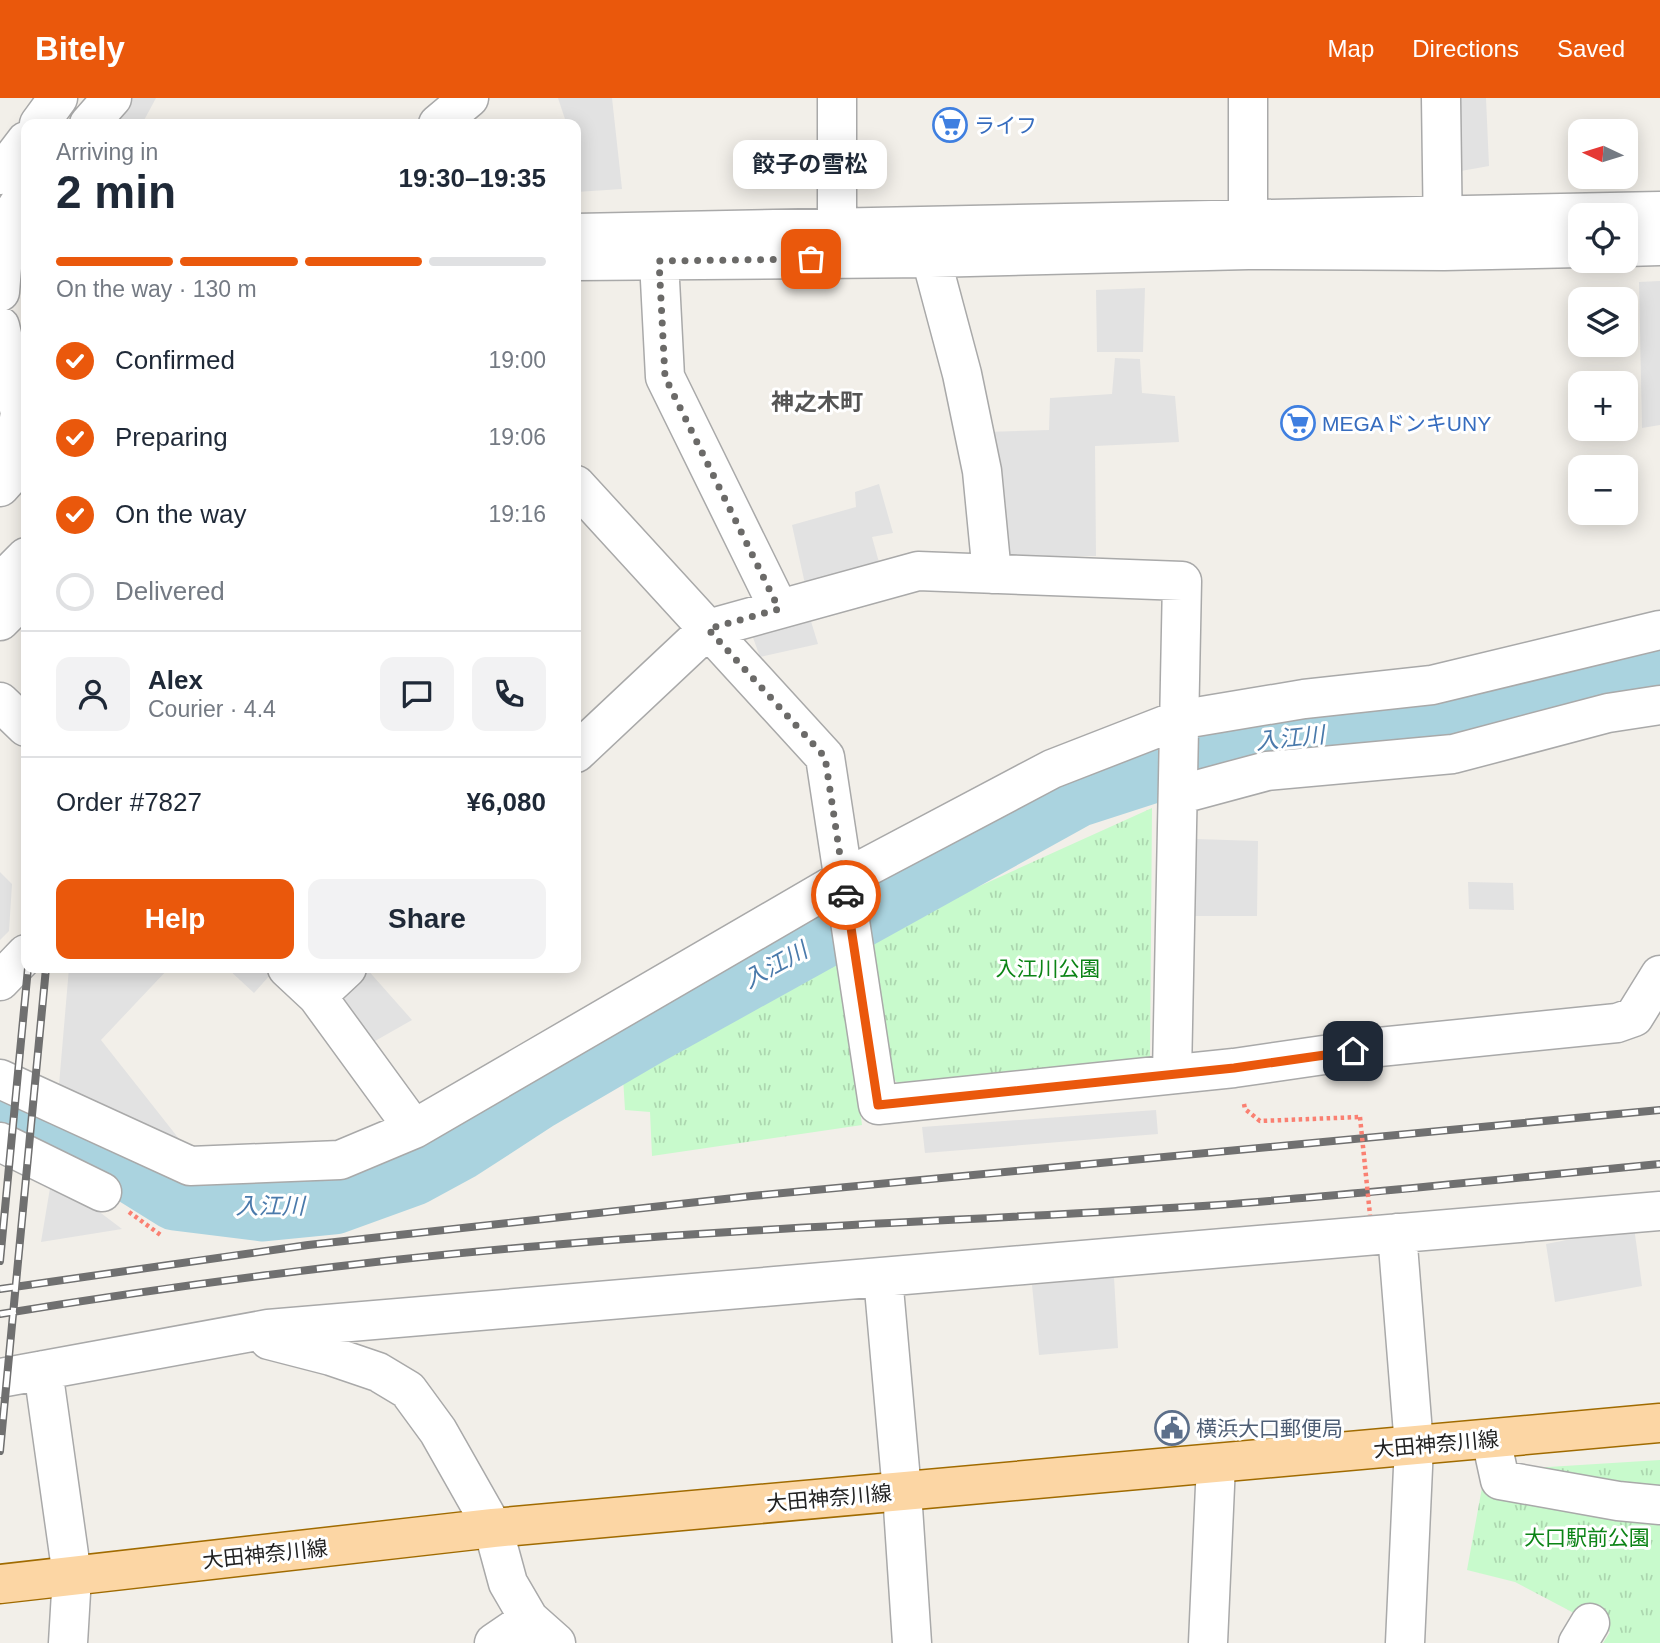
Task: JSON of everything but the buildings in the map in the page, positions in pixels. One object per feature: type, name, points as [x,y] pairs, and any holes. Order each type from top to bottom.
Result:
[{"type":"main road","name":"大田神奈川線","points":[[0,1584],[493,1528],[1660,1423]]},
{"type":"street","points":[[42,119],[58,98]]},
{"type":"street","points":[[93,119],[112,98]]},
{"type":"street","points":[[444,119],[468,98]]},
{"type":"street","points":[[837,98],[837,243]]},
{"type":"street","points":[[1248,98],[1249,235]]},
{"type":"street","points":[[1441,98],[1443,234]]},
{"type":"street","points":[[0,176],[21,148]]},
{"type":"street","points":[[0,292],[6,233],[21,200]]},
{"type":"street","points":[[581,233],[837,243],[1443,234],[1660,211]]},
{"type":"street","points":[[1443,234],[1568,247]]},
{"type":"street","points":[[581,261],[659,261],[837,243],[931,258],[1249,235]]},
{"type":"street","points":[[1638,247],[1660,246]]},
{"type":"street","points":[[931,258],[962,374],[982,471],[992,574]]},
{"type":"street","points":[[659,261],[665,377],[779,609]]},
{"type":"street","points":[[0,326],[19,413],[9,477],[0,487]]},
{"type":"street","points":[[581,490],[825,757],[878,1105],[1249,1066],[1379,1046],[1617,1023],[1634,1017],[1660,975]]},
{"type":"street","points":[[0,583],[21,562]]},
{"type":"street","points":[[581,748],[708,629],[779,609],[918,571],[1182,581],[1172,1074]]},
{"type":"street","points":[[0,621],[21,600]]},
{"type":"street","points":[[0,1079],[190,1167],[340,1160],[414,1129],[845,882],[1052,769],[1178,728],[1304,699],[1432,685],[1660,631]]},
{"type":"street","points":[[0,702],[21,722]]},
{"type":"street","points":[[1178,795],[1267,771],[1453,754],[1608,713],[1660,705]]},
{"type":"street","points":[[0,981],[21,959]]},
{"type":"street","points":[[292,973],[317,996],[414,1129]]},
{"type":"street","points":[[317,996],[342,973]]},
{"type":"street","points":[[0,1142],[102,1192]]},
{"type":"street","points":[[0,1378],[282,1328],[883,1277],[1383,1224],[1660,1211]]},
{"type":"street","points":[[1383,1224],[1414,1446],[1405,1643]]},
{"type":"street","points":[[883,1277],[912,1643]]},
{"type":"street","points":[[243,1334],[331,1356],[378,1372],[408,1390],[438,1431],[493,1528],[508,1583],[542,1631],[494,1643]]},
{"type":"street","points":[[43,1370],[72,1576],[68,1643]]},
{"type":"street","points":[[1491,1439],[1500,1480],[1618,1501],[1660,1505]]},
{"type":"street","points":[[1208,1643],[1216,1464]]},
{"type":"path","points":[[1283,1122],[1360,1117],[1383,1224]]},
{"type":"green space","name":"入江川公園","points":[[1152,808],[1150,1057],[1142,1064],[900,1086],[887,1071],[867,937]]},
{"type":"green space","points":[[838,946],[862,1125],[652,1156],[650,1112],[625,1110],[622,1061]]},
{"type":"green space","name":"大口駅前公園","points":[[1660,1460],[1660,1643],[1603,1643],[1610,1632],[1515,1582],[1467,1570],[1485,1471]]},
{"type":"shaded area","points":[[123,98],[156,98],[145,119],[116,119]]},
{"type":"shaded area","points":[[558,98],[612,98],[622,189],[581,192],[581,119],[565,119]]},
{"type":"shaded area","points":[[1460,98],[1486,98],[1489,166],[1461,171]]},
{"type":"shaded area","points":[[1660,281],[1660,425],[1642,428],[1639,282]]},
{"type":"shaded area","points":[[1145,288],[1143,352],[1097,352],[1096,290]]},
{"type":"shaded area","points":[[1115,358],[1140,359],[1142,393],[1175,396],[1179,442],[1095,446],[1096,556],[1007,557],[985,432],[1049,430],[1050,398],[1112,394]]},
{"type":"shaded area","points":[[879,484],[893,533],[872,537],[880,566],[805,584],[792,525],[856,507],[855,492]]},
{"type":"shaded area","points":[[809,615],[818,644],[760,657],[751,632]]},
{"type":"shaded area","points":[[1196,839],[1258,841],[1257,916],[1189,916]]},
{"type":"shaded area","points":[[0,872],[12,884],[9,931],[0,940]]},
{"type":"shaded area","points":[[1468,882],[1513,883],[1514,910],[1469,909]]},
{"type":"shaded area","points":[[69,973],[164,973],[101,1040],[187,1149],[59,1085]]},
{"type":"shaded area","points":[[232,973],[271,974],[254,993]]},
{"type":"shaded area","points":[[361,973],[370,973],[412,1020],[368,1045],[330,1002]]},
{"type":"shaded area","points":[[1156,1110],[1158,1134],[925,1153],[922,1127]]},
{"type":"shaded area","points":[[52,1176],[122,1229],[41,1242]]},
{"type":"shaded area","points":[[1634,1227],[1642,1286],[1555,1302],[1546,1244]]},
{"type":"shaded area","points":[[1114,1277],[1118,1348],[1039,1355],[1032,1285]]},
{"type":"waterway","name":"入江川","points":[[0,1109],[106,1157],[175,1200],[263,1211],[334,1204],[414,1175],[460,1150],[537,1100],[650,1034],[1077,797],[1244,743],[1461,722],[1607,680],[1660,672]]},
{"type":"railway","points":[[0,1261],[28,973]]},
{"type":"railway","points":[[0,1451],[46,973]]},
{"type":"railway","points":[[0,1289],[308,1245],[752,1196],[1660,1110]]},
{"type":"railway","points":[[0,1314],[270,1275],[472,1252],[709,1233],[1218,1205],[1660,1164]]},
{"type":"way so far","points":[[811,259],[659,261],[662,351],[665,377],[779,609],[708,629],[825,757],[846,895]]},
{"type":"place","name":"ライフ","points":[[950,125]]},
{"type":"place","name":"餃子の雪松","points":[[811,259]]},
{"type":"place","name":"MEGAドンキUNY","points":[[1298,423]]},
{"type":"place","name":"横浜大口郵便局","points":[[1172,1428]]},
{"type":"district","name":"神之木町","points":[[817,402]]},
{"type":"route","points":[[846,895],[878,1105],[1234,1068],[1353,1051]]}]
